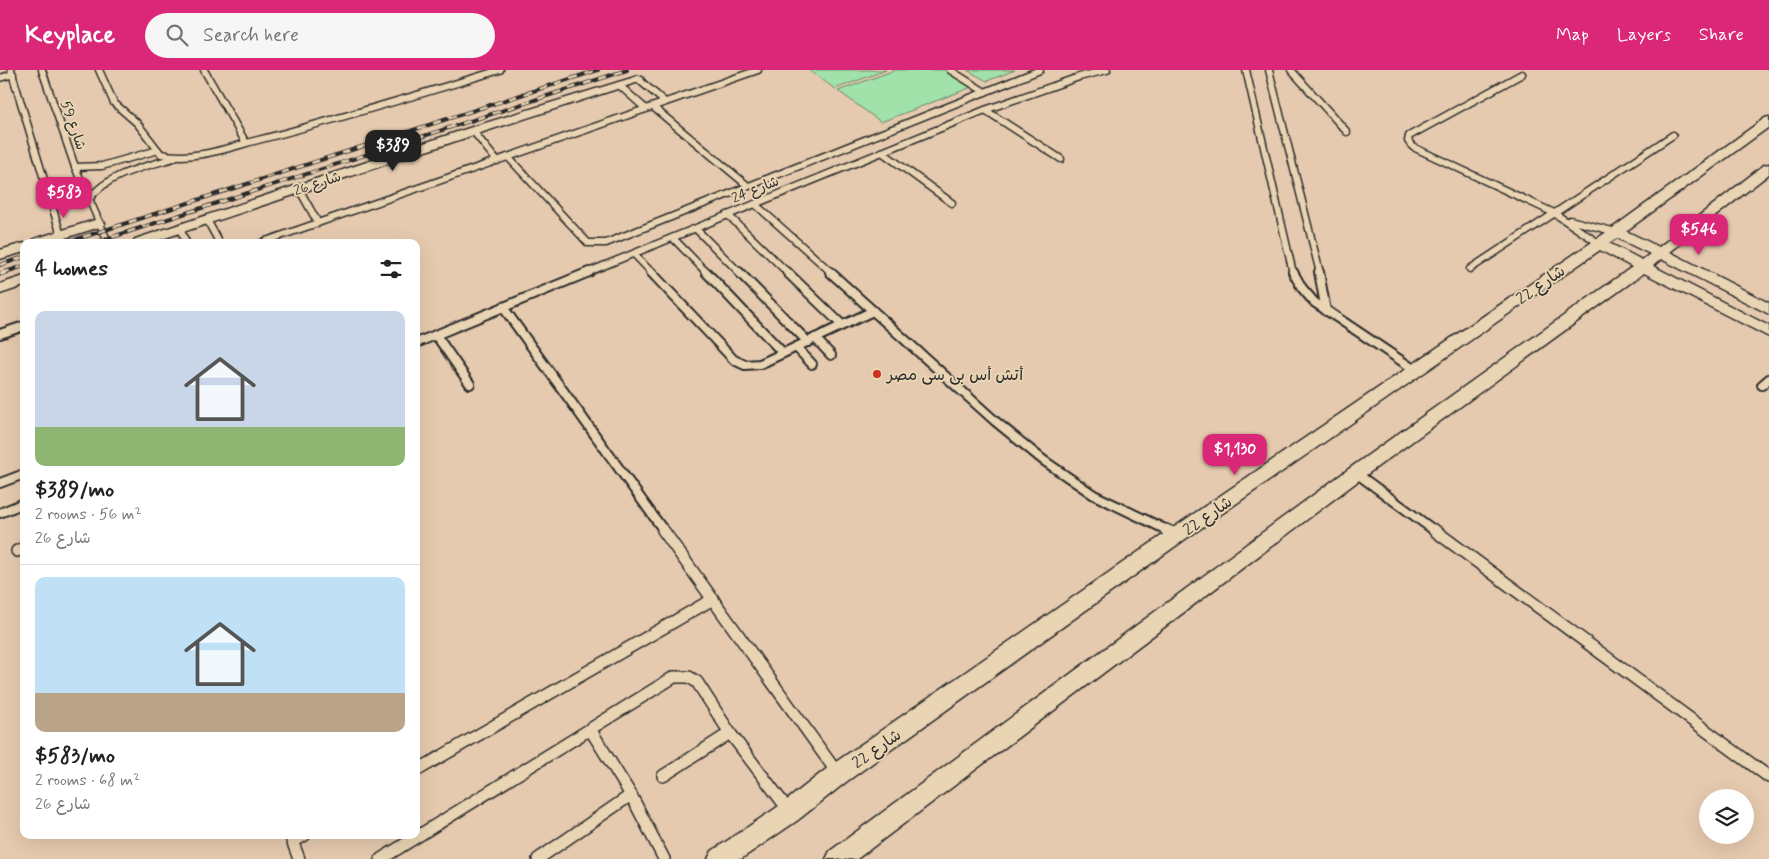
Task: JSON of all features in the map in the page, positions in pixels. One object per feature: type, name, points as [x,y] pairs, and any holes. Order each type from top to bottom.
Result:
[{"type":"street","name":"شارع 26","points":[[149,239],[473,131],[638,79]]},
{"type":"street","name":"شارع 22","points":[[720,859],[790,812],[838,774],[1178,535],[1600,244],[1769,121]]},
{"type":"street","points":[[838,859],[1356,473],[1643,266],[1769,168]]},
{"type":"street","points":[[61,239],[98,223]]},
{"type":"street","points":[[1616,232],[1768,306]]},
{"type":"street","points":[[1600,244],[1769,332]]},
{"type":"street","points":[[0,255],[20,248]]},
{"type":"street","points":[[0,289],[20,282]]},
{"type":"lane","name":"شارع 59","points":[[44,70],[75,167],[106,239]]},
{"type":"lane","points":[[99,70],[114,103],[137,122],[161,154],[175,157]]},
{"type":"lane","points":[[204,70],[246,143]]},
{"type":"lane","points":[[89,199],[98,188],[115,178],[175,157],[246,143],[339,119],[500,70]]},
{"type":"lane","points":[[272,239],[758,70]]},
{"type":"lane","points":[[950,70],[985,92]]},
{"type":"lane","points":[[508,157],[583,238],[588,242],[596,244],[606,243],[1040,70]]},
{"type":"lane","name":"شارع 24","points":[[420,340],[985,110],[1079,77],[1107,70]]},
{"type":"lane","points":[[1246,70],[1292,271],[1303,292],[1326,311],[1416,370]]},
{"type":"lane","points":[[1269,70],[1324,291],[1326,311]]},
{"type":"lane","points":[[1291,70],[1346,132]]},
{"type":"lane","points":[[0,78],[12,72],[61,239]]},
{"type":"lane","points":[[1522,74],[1409,136],[1408,141],[1414,147],[1554,213],[1600,244]]},
{"type":"lane","points":[[638,79],[665,102]]},
{"type":"lane","points":[[619,85],[748,186]]},
{"type":"lane","points":[[985,110],[1062,159]]},
{"type":"lane","points":[[473,131],[498,161]]},
{"type":"lane","points":[[1470,269],[1673,135]]},
{"type":"lane","points":[[75,167],[107,165],[158,150]]},
{"type":"lane","points":[[882,152],[952,203]]},
{"type":"lane","points":[[299,189],[318,224]]},
{"type":"lane","points":[[755,204],[995,421],[1058,471],[1094,495],[1134,516],[1178,535]]},
{"type":"lane","points":[[728,215],[842,325]]},
{"type":"lane","points":[[1562,218],[1616,232]]},
{"type":"lane","points":[[207,220],[217,239]]},
{"type":"lane","points":[[696,228],[812,340],[831,355]]},
{"type":"lane","points":[[180,229],[185,239]]},
{"type":"lane","points":[[673,238],[784,353]]},
{"type":"lane","points":[[634,254],[739,364],[753,365],[784,353],[874,311]]},
{"type":"lane","points":[[503,307],[838,774]]},
{"type":"lane","points":[[0,334],[20,327]]},
{"type":"lane","points":[[436,334],[470,384]]},
{"type":"lane","points":[[796,346],[812,364]]},
{"type":"lane","points":[[1356,473],[1769,777]]},
{"type":"lane","points":[[0,483],[20,476]]},
{"type":"lane","points":[[0,513],[20,506]]},
{"type":"lane","points":[[420,769],[713,599]]},
{"type":"lane","points":[[420,835],[674,677],[689,677],[697,682],[730,733],[790,812]]},
{"type":"lane","points":[[590,729],[631,795],[664,859]]},
{"type":"lane","points":[[662,776],[730,733]]},
{"type":"lane","points":[[538,859],[631,795]]},
{"type":"lane","points":[[291,839],[298,859]]},
{"type":"lane","points":[[381,859],[413,839]]},
{"type":"green space","points":[[809,70],[886,70],[835,89]]},
{"type":"green space","points":[[895,70],[946,70],[972,87],[881,122],[838,91]]},
{"type":"green space","points":[[967,70],[1015,70],[987,81]]},
{"type":"railway","points":[[77,239],[598,70]]},
{"type":"railway","points":[[106,239],[627,70]]},
{"type":"railway","points":[[0,265],[20,258]]},
{"type":"railway","points":[[2,273],[20,267]]},
{"type":"railway","points":[[0,274],[6,272]]},
{"type":"place","name":"أتش أس بى سى مصر","points":[[877,374]]}]
